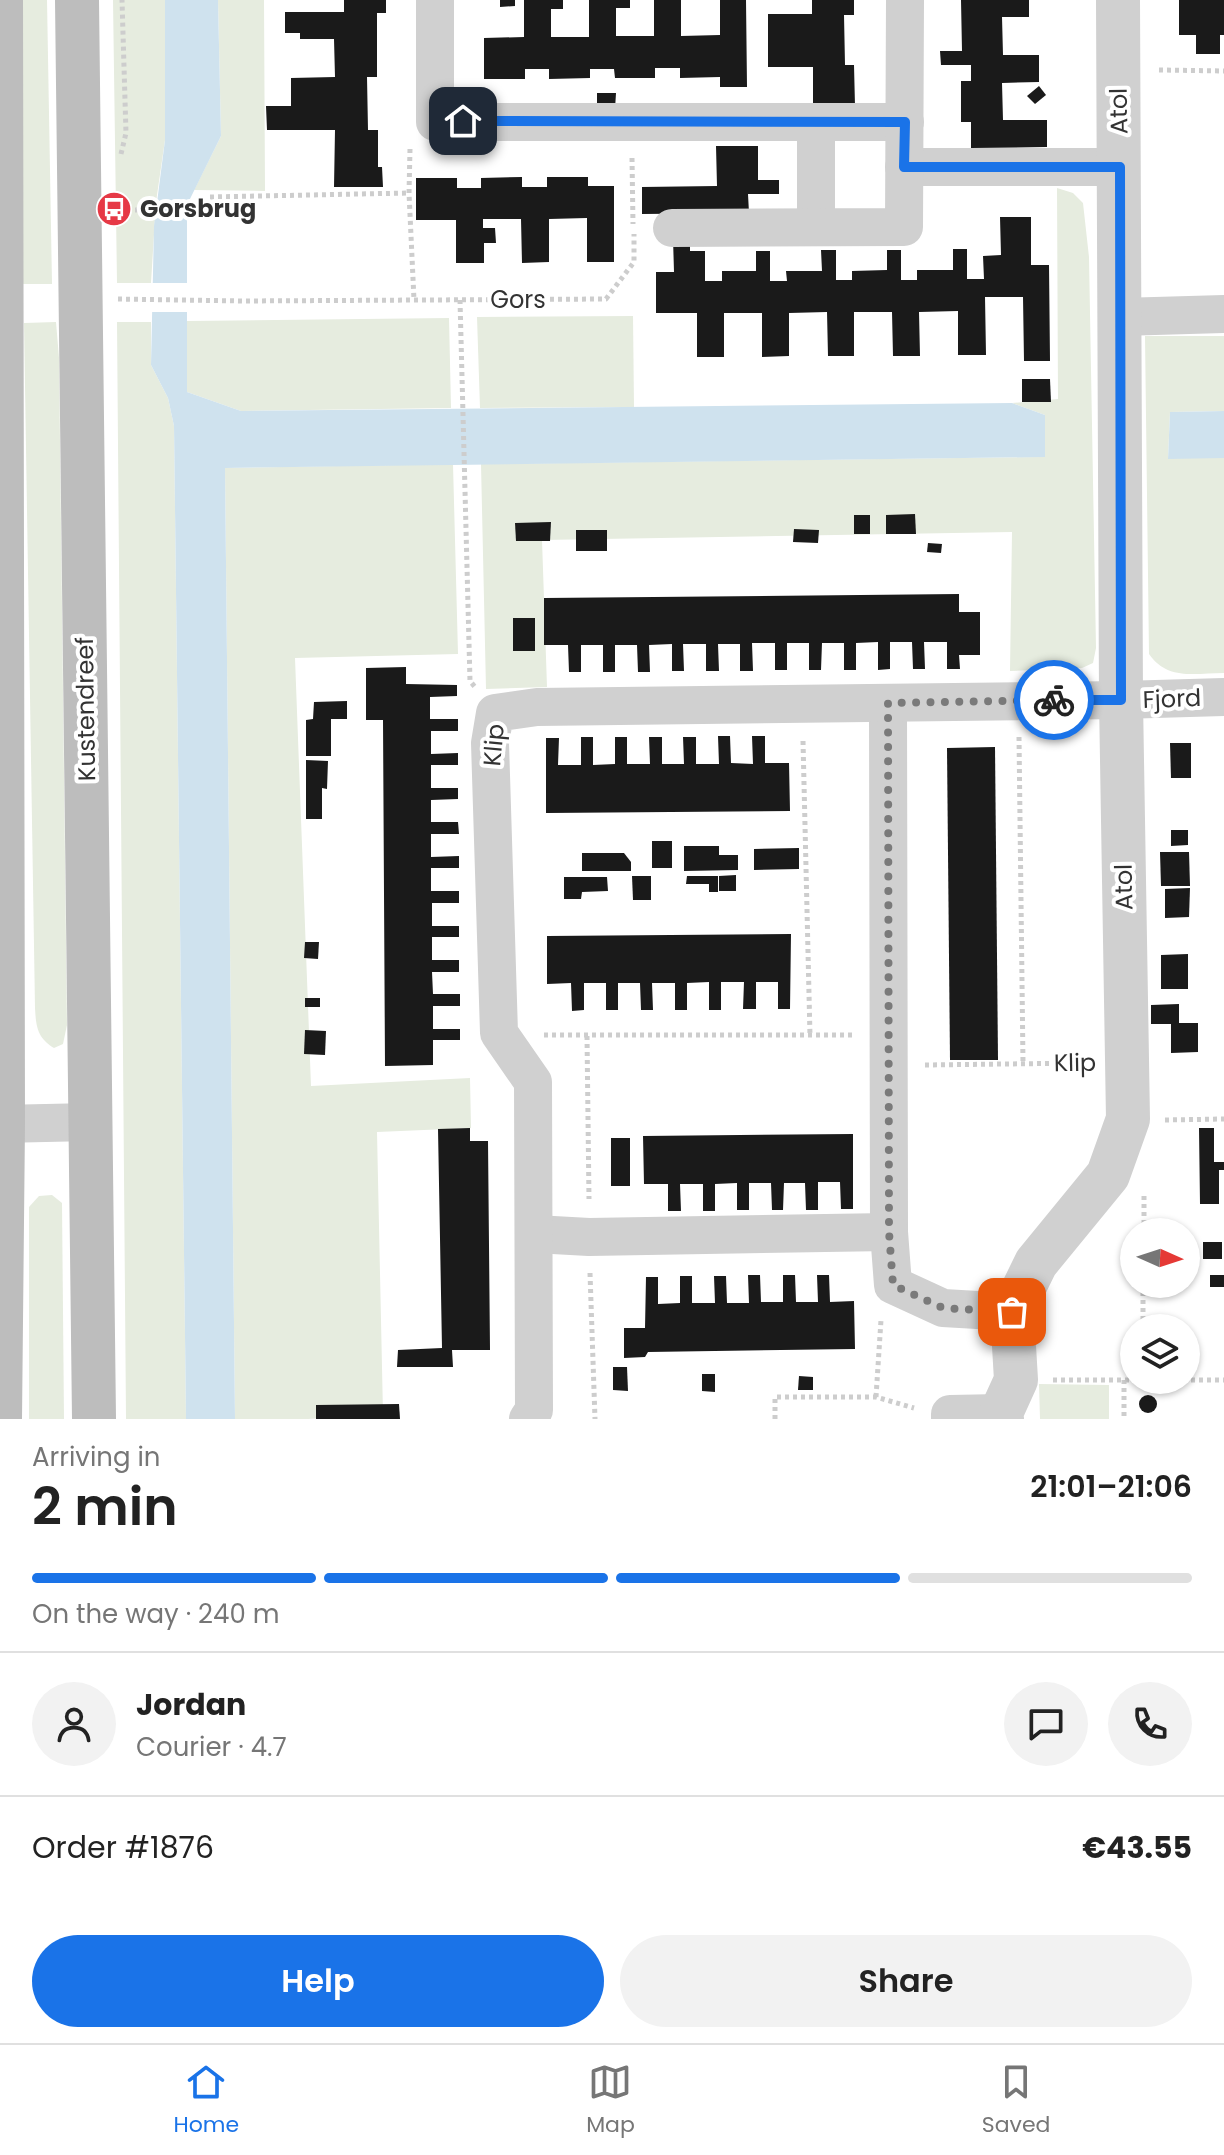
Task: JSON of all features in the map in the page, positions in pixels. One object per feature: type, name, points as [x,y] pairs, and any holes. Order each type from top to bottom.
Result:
[{"type":"main road","points":[[0,1419],[1,0]]},
{"type":"main road","name":"Kustendreef","points":[[77,0],[94,1419]]},
{"type":"street","points":[[435,0],[435,122],[905,122]]},
{"type":"street","points":[[672,228],[904,227],[905,0]]},
{"type":"street","name":"Atol","points":[[1006,1404],[1012,1312],[1036,1263],[1108,1175],[1128,1119],[1121,700],[1118,0]]},
{"type":"street","points":[[816,122],[816,227]]},
{"type":"street","points":[[904,167],[1120,167]]},
{"type":"street","points":[[1120,317],[1224,314]]},
{"type":"street","name":"Fjord","points":[[1121,700],[1224,697]]},
{"type":"street","name":"Klip","points":[[499,1033],[490,743],[495,713],[537,707],[1121,700]]},
{"type":"street","points":[[888,703],[889,1232],[893,1285],[943,1308],[1012,1312]]},
{"type":"street","points":[[499,1033],[533,1082],[534,1410],[528,1419]]},
{"type":"street","points":[[2,1124],[91,1122]]},
{"type":"street","points":[[535,1234],[589,1237],[889,1232]]},
{"type":"street","points":[[950,1417],[1006,1404]]},
{"type":"path","points":[[120,157],[126,133],[122,0]]},
{"type":"path","points":[[1118,69],[1224,71]]},
{"type":"path","name":"Gors","points":[[243,301],[606,299],[634,262],[631,121]]},
{"type":"path","points":[[414,300],[409,150],[435,122]]},
{"type":"path","points":[[114,209],[209,210],[209,197],[409,193]]},
{"type":"path","points":[[460,300],[470,681],[495,713]]},
{"type":"path","name":"Klip","points":[[1019,700],[1023,1063]]},
{"type":"path","points":[[802,705],[810,1036]]},
{"type":"path","name":"Klip","points":[[499,1033],[810,1036],[890,1051],[1023,1063],[1128,1062]]},
{"type":"path","points":[[1128,1119],[1224,1119]]},
{"type":"path","points":[[876,1397],[879,1326],[893,1285]]},
{"type":"path","points":[[1200,1380],[1224,1380]]},
{"type":"path","points":[[1006,1404],[1120,1381]]},
{"type":"path","points":[[1124,1394],[1124,1419]]},
{"type":"path","points":[[775,1419],[775,1397],[876,1397],[950,1417]]},
{"type":"shaded area","points":[[23,0],[47,0],[52,284],[23,284]]},
{"type":"shaded area","points":[[113,0],[165,0],[165,140],[156,202],[151,283],[117,283]]},
{"type":"shaded area","points":[[218,0],[264,0],[265,191],[194,190],[221,136]]},
{"type":"shaded area","points":[[1057,188],[1073,193],[1083,203],[1089,257],[1096,648],[1093,663],[1082,668],[1010,671],[1012,532],[542,540],[547,687],[486,689],[481,464],[1045,457],[1045,415],[1012,403],[1058,399]]},
{"type":"shaded area","points":[[633,316],[634,407],[480,408],[477,317]]},
{"type":"shaded area","points":[[449,318],[451,408],[241,411],[187,392],[187,321]]},
{"type":"shaded area","points":[[56,322],[59,358],[67,1025],[63,1044],[54,1048],[38,1031],[35,1008],[24,323]]},
{"type":"shaded area","points":[[117,322],[151,322],[151,365],[168,398],[174,426],[186,1419],[126,1419]]},
{"type":"shaded area","points":[[1145,336],[1224,336],[1224,411],[1170,412],[1168,458],[1224,458],[1224,673],[1173,672],[1156,663],[1149,654]]},
{"type":"shaded area","points":[[453,464],[458,654],[295,658],[311,1086],[470,1078],[471,1128],[377,1132],[383,1414],[308,1419],[235,1419],[225,468]]},
{"type":"shaded area","points":[[52,1195],[62,1203],[64,1419],[29,1419],[29,1207],[39,1196]]},
{"type":"shaded area","points":[[1039,1384],[1109,1385],[1109,1419],[1040,1419]]},
{"type":"water","points":[[165,0],[218,0],[221,136],[187,205],[187,392],[241,411],[1012,403],[1045,415],[1045,457],[225,468],[235,1419],[186,1419],[174,426],[168,398],[151,365],[154,226],[165,140]]},
{"type":"water","points":[[1224,411],[1224,458],[1168,459],[1170,412]]},
{"type":"pier","points":[[147,283],[191,283],[191,312],[147,312]]},
{"type":"building","points":[[344,0],[386,0],[386,13],[377,13],[377,77],[367,77],[368,130],[378,130],[378,167],[382,167],[383,187],[334,187],[335,130],[267,130],[266,106],[291,106],[291,78],[335,77],[334,39],[300,39],[300,33],[285,33],[285,12],[344,12]]},
{"type":"building","points":[[500,0],[515,0],[515,6],[500,7]]},
{"type":"building","points":[[524,0],[563,0],[563,9],[551,9],[551,37],[589,37],[589,0],[630,0],[630,8],[616,8],[616,36],[654,36],[654,0],[681,0],[681,36],[720,35],[720,0],[746,0],[747,87],[720,87],[720,77],[680,78],[680,68],[655,68],[655,78],[615,78],[614,69],[590,69],[590,78],[549,79],[549,69],[525,69],[525,79],[484,79],[484,38],[524,37]]},
{"type":"building","points":[[812,0],[854,0],[854,15],[844,15],[845,65],[854,65],[855,106],[813,107],[813,67],[768,67],[768,14],[812,14]]},
{"type":"building","points":[[961,0],[1029,0],[1029,17],[1002,17],[1003,55],[1039,55],[1039,82],[1002,83],[1003,120],[1047,120],[1047,147],[971,148],[971,122],[961,122],[961,81],[971,81],[971,65],[941,65],[940,51],[962,51]]},
{"type":"building","points":[[1179,0],[1224,0],[1224,35],[1220,35],[1220,54],[1196,54],[1196,35],[1179,35]]},
{"type":"building","points":[[1039,86],[1046,95],[1035,104],[1027,96]]},
{"type":"building","points":[[597,93],[616,93],[615,109],[597,109]]},
{"type":"building","points":[[716,146],[758,146],[758,180],[779,180],[779,194],[748,194],[749,213],[642,214],[642,187],[717,186]]},
{"type":"building","points":[[522,177],[522,187],[547,187],[547,177],[588,177],[588,186],[614,186],[614,262],[587,262],[587,218],[549,219],[549,262],[522,263],[521,219],[483,219],[483,228],[495,228],[496,243],[484,243],[484,263],[456,263],[456,220],[416,220],[416,178],[457,178],[457,188],[481,188],[481,178]]},
{"type":"building","points":[[1000,217],[1031,217],[1031,265],[1049,265],[1050,361],[1024,361],[1023,297],[985,297],[986,355],[958,355],[958,311],[919,312],[920,356],[893,356],[892,312],[854,312],[854,356],[828,356],[827,312],[789,313],[789,356],[762,357],[762,313],[724,313],[724,357],[697,357],[697,313],[656,313],[656,272],[674,272],[673,238],[690,238],[690,251],[705,251],[705,281],[722,281],[722,271],[756,271],[756,251],[770,251],[770,281],[787,281],[786,271],[822,271],[821,250],[836,250],[836,280],[852,280],[852,271],[887,270],[887,250],[901,250],[901,280],[917,280],[917,270],[953,270],[953,249],[967,249],[967,279],[984,279],[983,256],[1001,255]]},
{"type":"building","points":[[1022,379],[1050,379],[1051,402],[1022,402]]},
{"type":"building","points":[[915,514],[916,534],[886,534],[886,515]]},
{"type":"building","points":[[854,515],[870,515],[870,534],[854,534]]},
{"type":"building","points":[[551,522],[550,541],[516,541],[515,523]]},
{"type":"building","points":[[794,529],[819,530],[818,543],[793,542]]},
{"type":"building","points":[[576,530],[607,530],[607,551],[576,551]]},
{"type":"building","points":[[928,543],[942,544],[941,553],[927,552]]},
{"type":"building","points":[[959,594],[959,612],[980,612],[980,655],[959,655],[960,669],[947,669],[947,642],[924,642],[925,669],[913,669],[912,642],[890,642],[890,669],[878,670],[878,642],[856,643],[856,670],[844,670],[844,643],[822,643],[821,670],[809,670],[809,643],[787,643],[787,670],[775,670],[775,643],[752,643],[753,671],[740,671],[740,644],[718,644],[719,671],[706,671],[706,644],[683,644],[684,671],[672,671],[672,644],[649,645],[650,672],[638,672],[637,645],[615,645],[615,672],[603,672],[603,645],[581,645],[581,672],[569,672],[568,645],[544,645],[544,598]]},
{"type":"building","points":[[513,618],[535,618],[535,651],[513,651]]},
{"type":"building","points":[[406,667],[406,684],[457,685],[457,696],[430,697],[430,719],[458,719],[458,731],[431,731],[431,754],[458,753],[458,765],[431,765],[431,788],[458,788],[458,799],[431,800],[431,822],[458,822],[459,834],[431,834],[431,857],[459,856],[459,868],[431,868],[431,891],[459,891],[459,903],[432,903],[432,926],[459,926],[459,937],[432,937],[432,960],[459,960],[459,972],[432,972],[433,994],[460,994],[460,1006],[433,1006],[433,1029],[460,1029],[460,1040],[433,1040],[433,1065],[385,1066],[383,720],[366,720],[366,668]]},
{"type":"building","points":[[347,701],[347,719],[331,719],[331,756],[306,756],[306,720],[313,719],[314,702]]},
{"type":"building","points":[[718,736],[730,736],[731,763],[753,764],[752,736],[765,736],[765,763],[789,763],[790,811],[546,813],[546,738],[559,738],[558,765],[581,765],[581,737],[593,737],[593,765],[615,764],[615,737],[627,737],[627,764],[650,764],[649,737],[662,737],[662,764],[684,764],[683,737],[696,737],[696,764],[719,764]]},
{"type":"building","points":[[1170,743],[1191,743],[1191,778],[1171,778]]},
{"type":"building","points":[[995,747],[998,1060],[950,1060],[947,748]]},
{"type":"building","points":[[306,760],[328,761],[327,789],[322,788],[322,819],[306,819]]},
{"type":"building","points":[[1171,830],[1188,830],[1188,845],[1171,846]]},
{"type":"building","points":[[652,841],[672,841],[672,868],[652,868]]},
{"type":"building","points":[[684,846],[719,846],[719,855],[738,855],[738,870],[684,871]]},
{"type":"building","points":[[799,848],[799,869],[754,870],[754,849]]},
{"type":"building","points":[[1160,852],[1189,852],[1190,886],[1161,886]]},
{"type":"building","points":[[582,853],[624,853],[631,862],[631,871],[582,871]]},
{"type":"building","points":[[736,875],[736,891],[719,891],[719,876]]},
{"type":"building","points":[[632,876],[651,876],[651,900],[633,900]]},
{"type":"building","points":[[687,876],[718,876],[718,892],[709,892],[709,884],[686,884]]},
{"type":"building","points":[[564,877],[607,877],[608,891],[582,892],[581,899],[564,899]]},
{"type":"building","points":[[1190,888],[1189,917],[1165,918],[1165,889]]},
{"type":"building","points":[[791,934],[790,1009],[778,1009],[778,982],[756,982],[756,1009],[743,1009],[744,982],[721,982],[721,1010],[709,1010],[709,982],[687,983],[687,1010],[675,1010],[675,983],[652,983],[653,1010],[641,1010],[640,983],[618,983],[618,1010],[606,1010],[606,983],[584,983],[584,1010],[572,1011],[571,983],[547,984],[547,936]]},
{"type":"building","points":[[305,942],[319,942],[318,959],[304,958]]},
{"type":"building","points":[[1188,954],[1188,989],[1161,989],[1161,955]]},
{"type":"building","points":[[305,998],[320,998],[320,1007],[305,1007]]},
{"type":"building","points":[[1179,1004],[1179,1023],[1198,1023],[1198,1052],[1171,1053],[1171,1024],[1151,1024],[1151,1005]]},
{"type":"building","points":[[305,1030],[326,1031],[325,1055],[304,1054]]},
{"type":"building","points":[[470,1128],[470,1141],[488,1141],[490,1350],[452,1350],[453,1367],[397,1367],[398,1350],[442,1348],[438,1129]]},
{"type":"building","points":[[1199,1128],[1214,1128],[1214,1162],[1224,1162],[1224,1170],[1219,1170],[1219,1204],[1200,1204]]},
{"type":"building","points":[[853,1134],[853,1209],[841,1209],[840,1182],[818,1182],[818,1210],[806,1210],[805,1183],[784,1183],[783,1210],[772,1210],[771,1183],[749,1183],[749,1210],[737,1210],[737,1183],[715,1184],[715,1211],[703,1211],[703,1184],[680,1184],[681,1211],[668,1211],[668,1184],[644,1184],[643,1136]]},
{"type":"building","points":[[611,1138],[630,1138],[630,1186],[611,1186]]},
{"type":"building","points":[[1203,1242],[1222,1242],[1222,1259],[1203,1259]]},
{"type":"building","points":[[748,1275],[760,1275],[761,1302],[783,1302],[783,1275],[795,1275],[796,1302],[818,1302],[817,1275],[829,1275],[830,1302],[854,1301],[855,1349],[648,1352],[645,1357],[624,1358],[624,1328],[645,1328],[646,1277],[658,1277],[658,1304],[680,1303],[680,1276],[692,1276],[692,1303],[715,1303],[714,1276],[726,1276],[727,1303],[749,1303]]},
{"type":"building","points":[[1210,1275],[1224,1275],[1224,1287],[1210,1287]]},
{"type":"building","points":[[613,1367],[627,1367],[628,1391],[613,1390]]},
{"type":"building","points":[[702,1374],[715,1374],[715,1392],[702,1391]]},
{"type":"building","points":[[799,1376],[813,1377],[813,1390],[798,1390]]},
{"type":"building","points":[[1144,1395],[1152,1395],[1157,1404],[1155,1411],[1144,1413],[1139,1408],[1139,1400]]},
{"type":"building","points":[[399,1404],[400,1419],[316,1419],[316,1405]]},
{"type":"way so far","points":[[1012,1312],[943,1308],[893,1285],[889,1232],[888,703],[1054,700]]},
{"type":"place","name":"Gorsbrug","points":[[114,209]]},
{"type":"route","points":[[463,121],[905,122],[904,167],[1120,167],[1121,700],[1054,700]]}]
